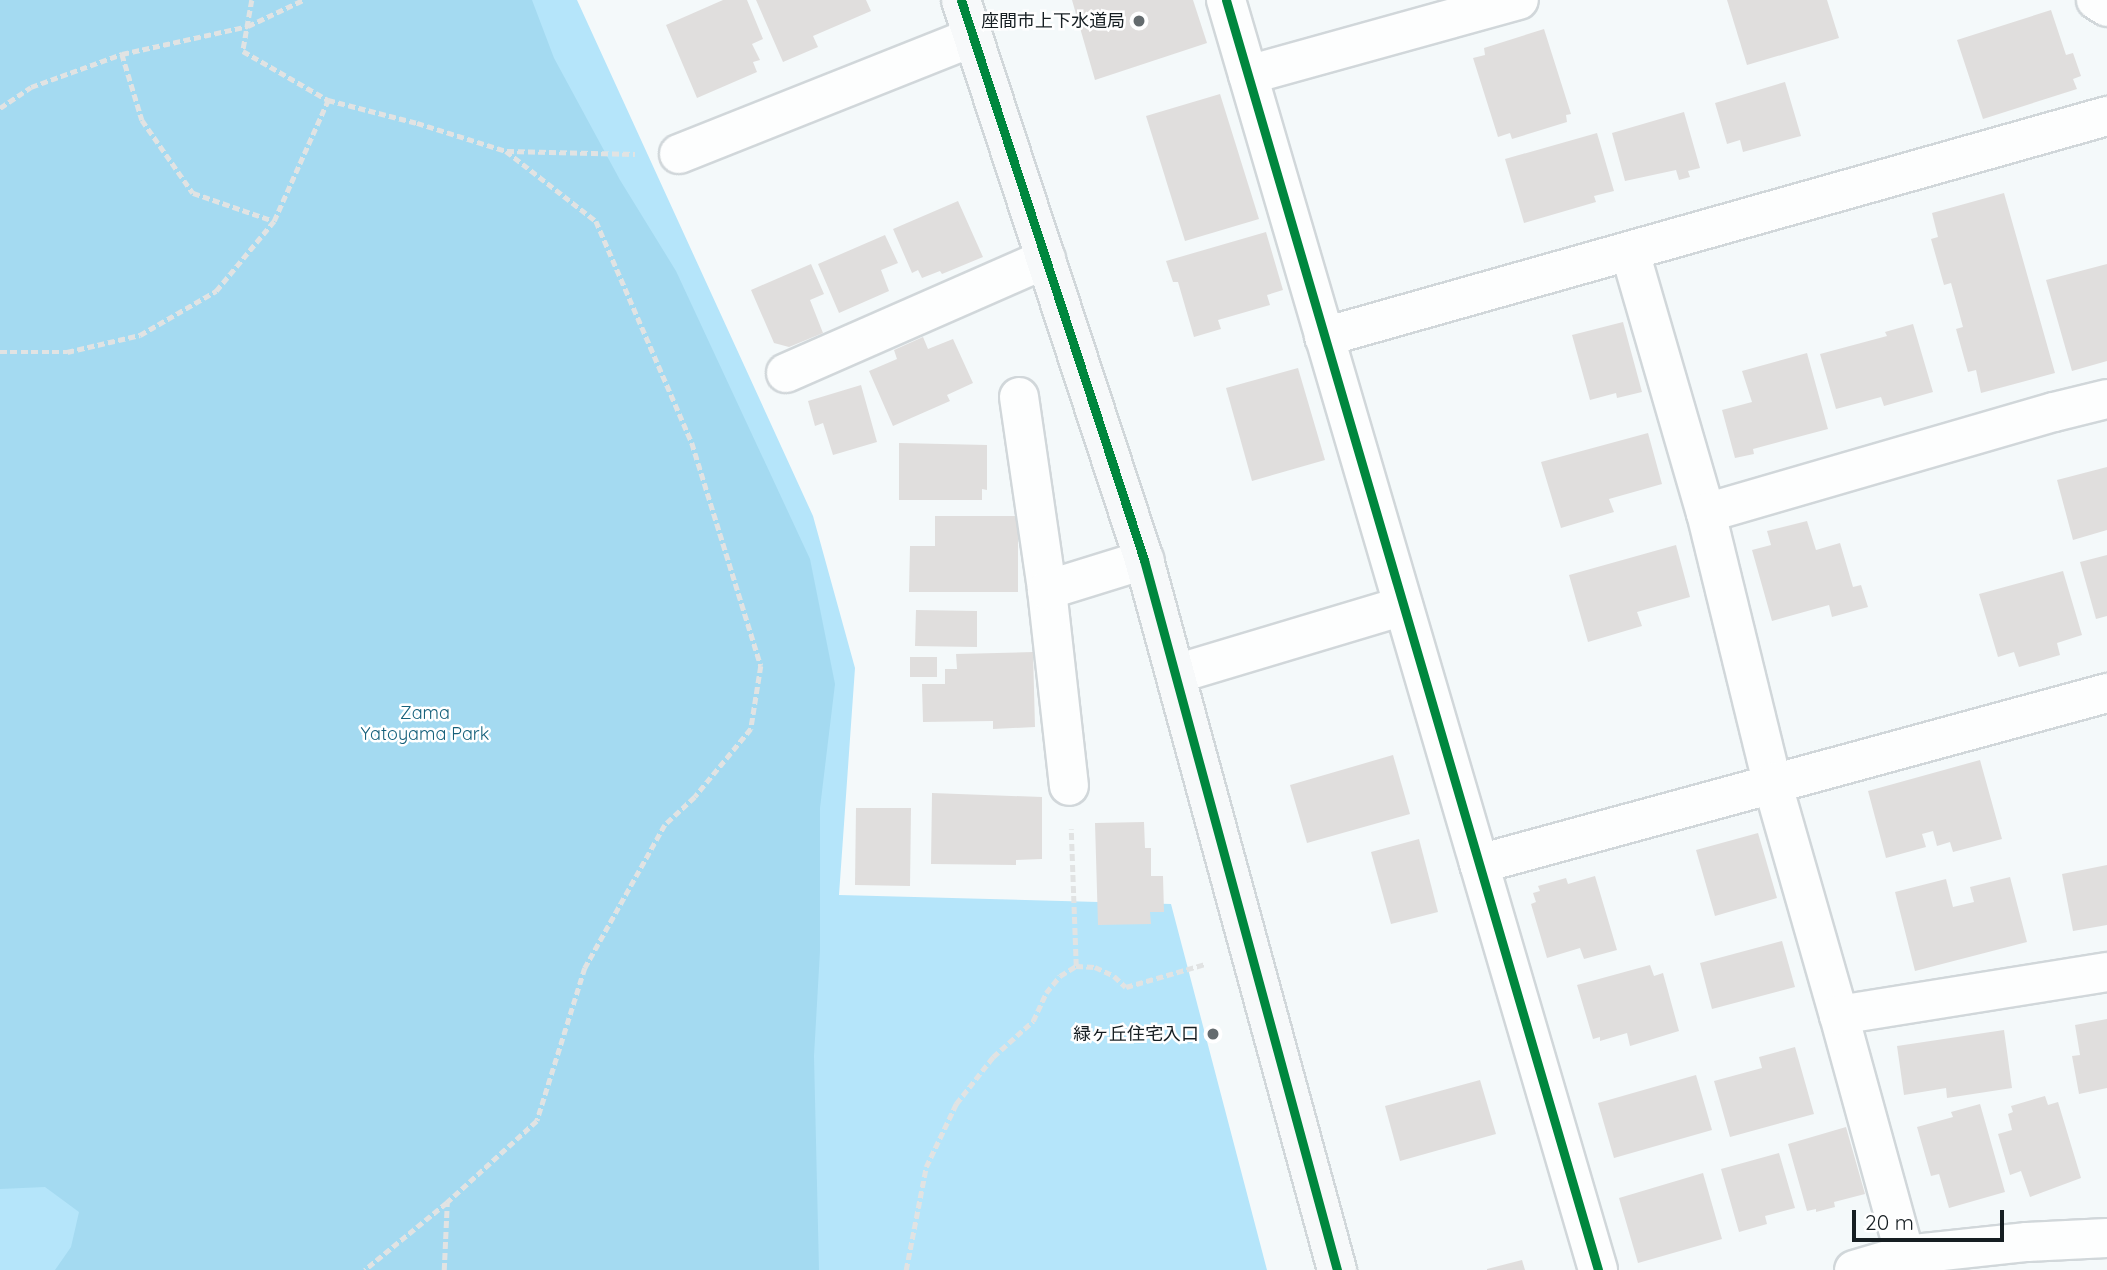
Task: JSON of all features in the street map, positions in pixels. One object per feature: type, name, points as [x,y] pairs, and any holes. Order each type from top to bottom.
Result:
[{"type":"street","points":[[961,0],[1144,560],[1337,1270]]},
{"type":"street","points":[[1226,0],[1598,1270]]},
{"type":"street","points":[[1248,75],[1519,0]]},
{"type":"street","points":[[2096,0],[2107,7]]},
{"type":"street","points":[[679,154],[973,37]]},
{"type":"street","points":[[1324,337],[2107,116]]},
{"type":"street","points":[[1630,252],[1706,513],[1772,782],[1905,1255]]},
{"type":"street","points":[[786,373],[1046,259]]},
{"type":"street","points":[[1019,397],[1047,590],[1069,786]]},
{"type":"street","points":[[1706,513],[2107,399]]},
{"type":"street","points":[[1047,590],[1144,560]]},
{"type":"street","points":[[1176,674],[1403,606]]},
{"type":"street","points":[[1479,864],[1772,782],[2107,693]]},
{"type":"street","points":[[1839,1015],[2107,972]]},
{"type":"street","points":[[1854,1270],[1905,1255],[2027,1242],[2107,1238]]},
{"type":"path","points":[[252,0],[243,51],[328,100],[418,123],[506,151],[679,154]]},
{"type":"path","points":[[0,108],[31,87],[122,54],[248,26],[303,0]]},
{"type":"path","points":[[122,54],[142,120],[193,192],[274,220]]},
{"type":"path","points":[[0,352],[67,352],[141,335],[216,290],[274,220],[328,100]]},
{"type":"path","points":[[365,1270],[447,1203],[537,1121],[585,968],[665,825],[695,797],[751,729],[761,666],[692,443],[596,221],[506,151]]},
{"type":"path","points":[[1069,786],[1076,965]]},
{"type":"path","points":[[906,1270],[926,1167],[956,1104],[993,1057],[1034,1021],[1046,993],[1060,976],[1076,965],[1095,967],[1114,976],[1126,987],[1212,962]]},
{"type":"path","points":[[444,1270],[447,1203]]},
{"type":"green space","name":"Zama Yatoyama Park","points":[[0,0],[577,0],[813,516],[855,668],[839,895],[1171,904],[1267,1270],[0,1270]]},
{"type":"green space","name":"Zama Yatoyama Park","points":[[0,0],[532,0],[554,58],[620,180],[676,271],[810,559],[835,684],[820,808],[820,951],[814,1056],[819,1270],[55,1270],[71,1247],[79,1212],[45,1187],[0,1189]]},
{"type":"building","points":[[723,0],[747,0],[763,39],[752,44],[760,60],[753,62],[757,72],[697,98],[666,25]]},
{"type":"building","points":[[756,0],[866,0],[871,11],[813,36],[818,47],[783,62]]},
{"type":"building","name":"座間市上下水道局","points":[[1072,0],[1193,0],[1207,43],[1095,80]]},
{"type":"building","points":[[1727,0],[1827,0],[1839,38],[1747,65]]},
{"type":"building","points":[[2051,10],[2066,55],[2073,53],[2081,76],[2073,79],[2077,89],[1983,119],[1957,40]]},
{"type":"building","points":[[1544,29],[1571,114],[1566,115],[1567,122],[1512,139],[1510,133],[1498,137],[1473,58],[1485,55],[1484,48]]},
{"type":"building","points":[[1785,82],[1801,136],[1743,152],[1740,140],[1727,144],[1715,103]]},
{"type":"building","points":[[1220,94],[1259,219],[1185,241],[1146,116]]},
{"type":"building","points":[[1684,112],[1700,168],[1688,171],[1690,177],[1679,180],[1676,170],[1625,181],[1612,133]]},
{"type":"building","points":[[1597,133],[1614,191],[1594,196],[1596,202],[1524,223],[1505,159]]},
{"type":"building","points":[[2004,193],[2055,373],[1981,393],[1976,370],[1968,372],[1956,329],[1963,327],[1951,283],[1944,285],[1931,239],[1938,237],[1932,213]]},
{"type":"building","points":[[958,201],[983,257],[942,274],[940,271],[922,278],[918,270],[912,273],[893,229]]},
{"type":"building","points":[[1266,232],[1283,290],[1267,295],[1270,305],[1218,320],[1221,329],[1194,337],[1178,282],[1173,282],[1166,261]]},
{"type":"building","points":[[885,235],[898,263],[881,270],[889,291],[839,313],[818,264]]},
{"type":"building","points":[[811,264],[824,294],[810,300],[823,333],[789,347],[774,343],[751,290]]},
{"type":"building","points":[[2107,264],[2107,361],[2072,371],[2046,280]]},
{"type":"building","points":[[1623,322],[1642,392],[1617,398],[1616,393],[1590,400],[1572,335]]},
{"type":"building","points":[[1913,324],[1933,392],[1884,406],[1881,397],[1836,409],[1820,354],[1887,336],[1885,332]]},
{"type":"building","points":[[923,337],[928,349],[953,339],[973,383],[947,395],[950,401],[893,426],[869,371],[897,359],[894,350]]},
{"type":"building","points":[[1807,353],[1828,429],[1753,449],[1754,454],[1735,458],[1722,410],[1752,402],[1742,371]]},
{"type":"building","points":[[1298,368],[1325,460],[1252,481],[1226,388]]},
{"type":"building","points":[[861,385],[877,442],[833,455],[823,423],[815,426],[808,401]]},
{"type":"building","points":[[1648,433],[1662,484],[1609,499],[1614,512],[1561,528],[1541,462]]},
{"type":"building","points":[[899,443],[987,445],[987,490],[982,489],[982,500],[899,500]]},
{"type":"building","points":[[2107,467],[2107,530],[2073,540],[2057,480]]},
{"type":"building","points":[[935,516],[1018,516],[1018,592],[909,592],[910,546],[935,546]]},
{"type":"building","points":[[1807,521],[1816,550],[1840,543],[1853,587],[1861,585],[1868,607],[1832,617],[1829,605],[1772,621],[1752,550],[1771,545],[1767,531]]},
{"type":"building","points":[[1676,545],[1690,597],[1637,612],[1642,626],[1588,642],[1569,575]]},
{"type":"building","points":[[2107,555],[2107,616],[2096,619],[2080,562]]},
{"type":"building","points":[[2063,571],[2082,635],[2057,643],[2060,655],[2019,667],[2014,652],[1998,657],[1979,594]]},
{"type":"building","points":[[916,610],[977,611],[977,647],[915,646]]},
{"type":"building","points":[[1033,652],[1035,727],[993,729],[993,721],[923,722],[922,684],[945,684],[945,669],[957,669],[956,654]]},
{"type":"building","points":[[910,657],[937,657],[937,677],[910,677]]},
{"type":"building","points":[[1393,755],[1410,814],[1307,843],[1290,785]]},
{"type":"building","points":[[1980,760],[2002,839],[1953,852],[1950,842],[1937,846],[1933,831],[1922,834],[1926,847],[1886,858],[1868,791]]},
{"type":"building","points":[[932,793],[1042,797],[1042,859],[1016,860],[1016,865],[931,864]]},
{"type":"building","points":[[856,808],[911,808],[910,886],[855,885]]},
{"type":"building","points":[[1144,822],[1145,848],[1151,848],[1151,876],[1163,876],[1164,912],[1150,912],[1151,924],[1098,925],[1095,823]]},
{"type":"building","points":[[1758,833],[1777,898],[1715,916],[1696,850]]},
{"type":"building","points":[[1419,839],[1438,912],[1391,924],[1371,852]]},
{"type":"building","points":[[2107,865],[2107,925],[2073,931],[2062,874]]},
{"type":"building","points":[[1595,876],[1617,950],[1584,959],[1580,948],[1547,958],[1531,904],[1536,902],[1533,893],[1540,891],[1538,886],[1566,878],[1568,884]]},
{"type":"building","points":[[2010,877],[2027,942],[1915,971],[1895,892],[1946,879],[1953,907],[1974,902],[1970,887]]},
{"type":"building","points":[[1782,941],[1795,987],[1712,1009],[1700,963]]},
{"type":"building","points":[[1650,965],[1654,976],[1663,973],[1679,1031],[1630,1046],[1627,1033],[1600,1041],[1600,1037],[1593,1039],[1577,985]]},
{"type":"building","points":[[2107,1019],[2107,1088],[2079,1094],[2072,1056],[2080,1055],[2075,1025]]},
{"type":"building","points":[[2004,1030],[2012,1088],[1947,1098],[1946,1088],[1904,1095],[1897,1046]]},
{"type":"building","points":[[1795,1047],[1814,1114],[1730,1137],[1714,1081],[1762,1068],[1759,1057]]},
{"type":"building","points":[[1696,1075],[1712,1130],[1614,1158],[1598,1103]]},
{"type":"building","points":[[1480,1080],[1496,1134],[1400,1161],[1385,1106]]},
{"type":"building","points":[[2045,1096],[2048,1105],[2058,1102],[2081,1178],[2030,1197],[2021,1171],[2010,1175],[1998,1134],[2012,1130],[2008,1114],[2013,1112],[2011,1106]]},
{"type":"building","points":[[1980,1104],[2005,1192],[1949,1208],[1939,1174],[1931,1176],[1917,1127],[1953,1117],[1951,1112]]},
{"type":"building","points":[[1846,1127],[1865,1194],[1834,1202],[1835,1207],[1816,1212],[1816,1209],[1807,1211],[1788,1144]]},
{"type":"building","points":[[1779,1153],[1795,1208],[1765,1216],[1767,1224],[1739,1232],[1721,1169]]},
{"type":"building","points":[[1703,1173],[1722,1239],[1638,1263],[1619,1198]]},
{"type":"building","points":[[1522,1260],[1525,1270],[1487,1270],[1487,1269]]},
{"type":"cycle path","points":[[961,0],[1144,560],[1337,1270]]},
{"type":"cycle path","points":[[1226,0],[1598,1270]]},
{"type":"place","name":"座間市上下水道局","points":[[1139,21]]},
{"type":"place","name":"緑ヶ丘住宅入口","points":[[1213,1034]]}]
